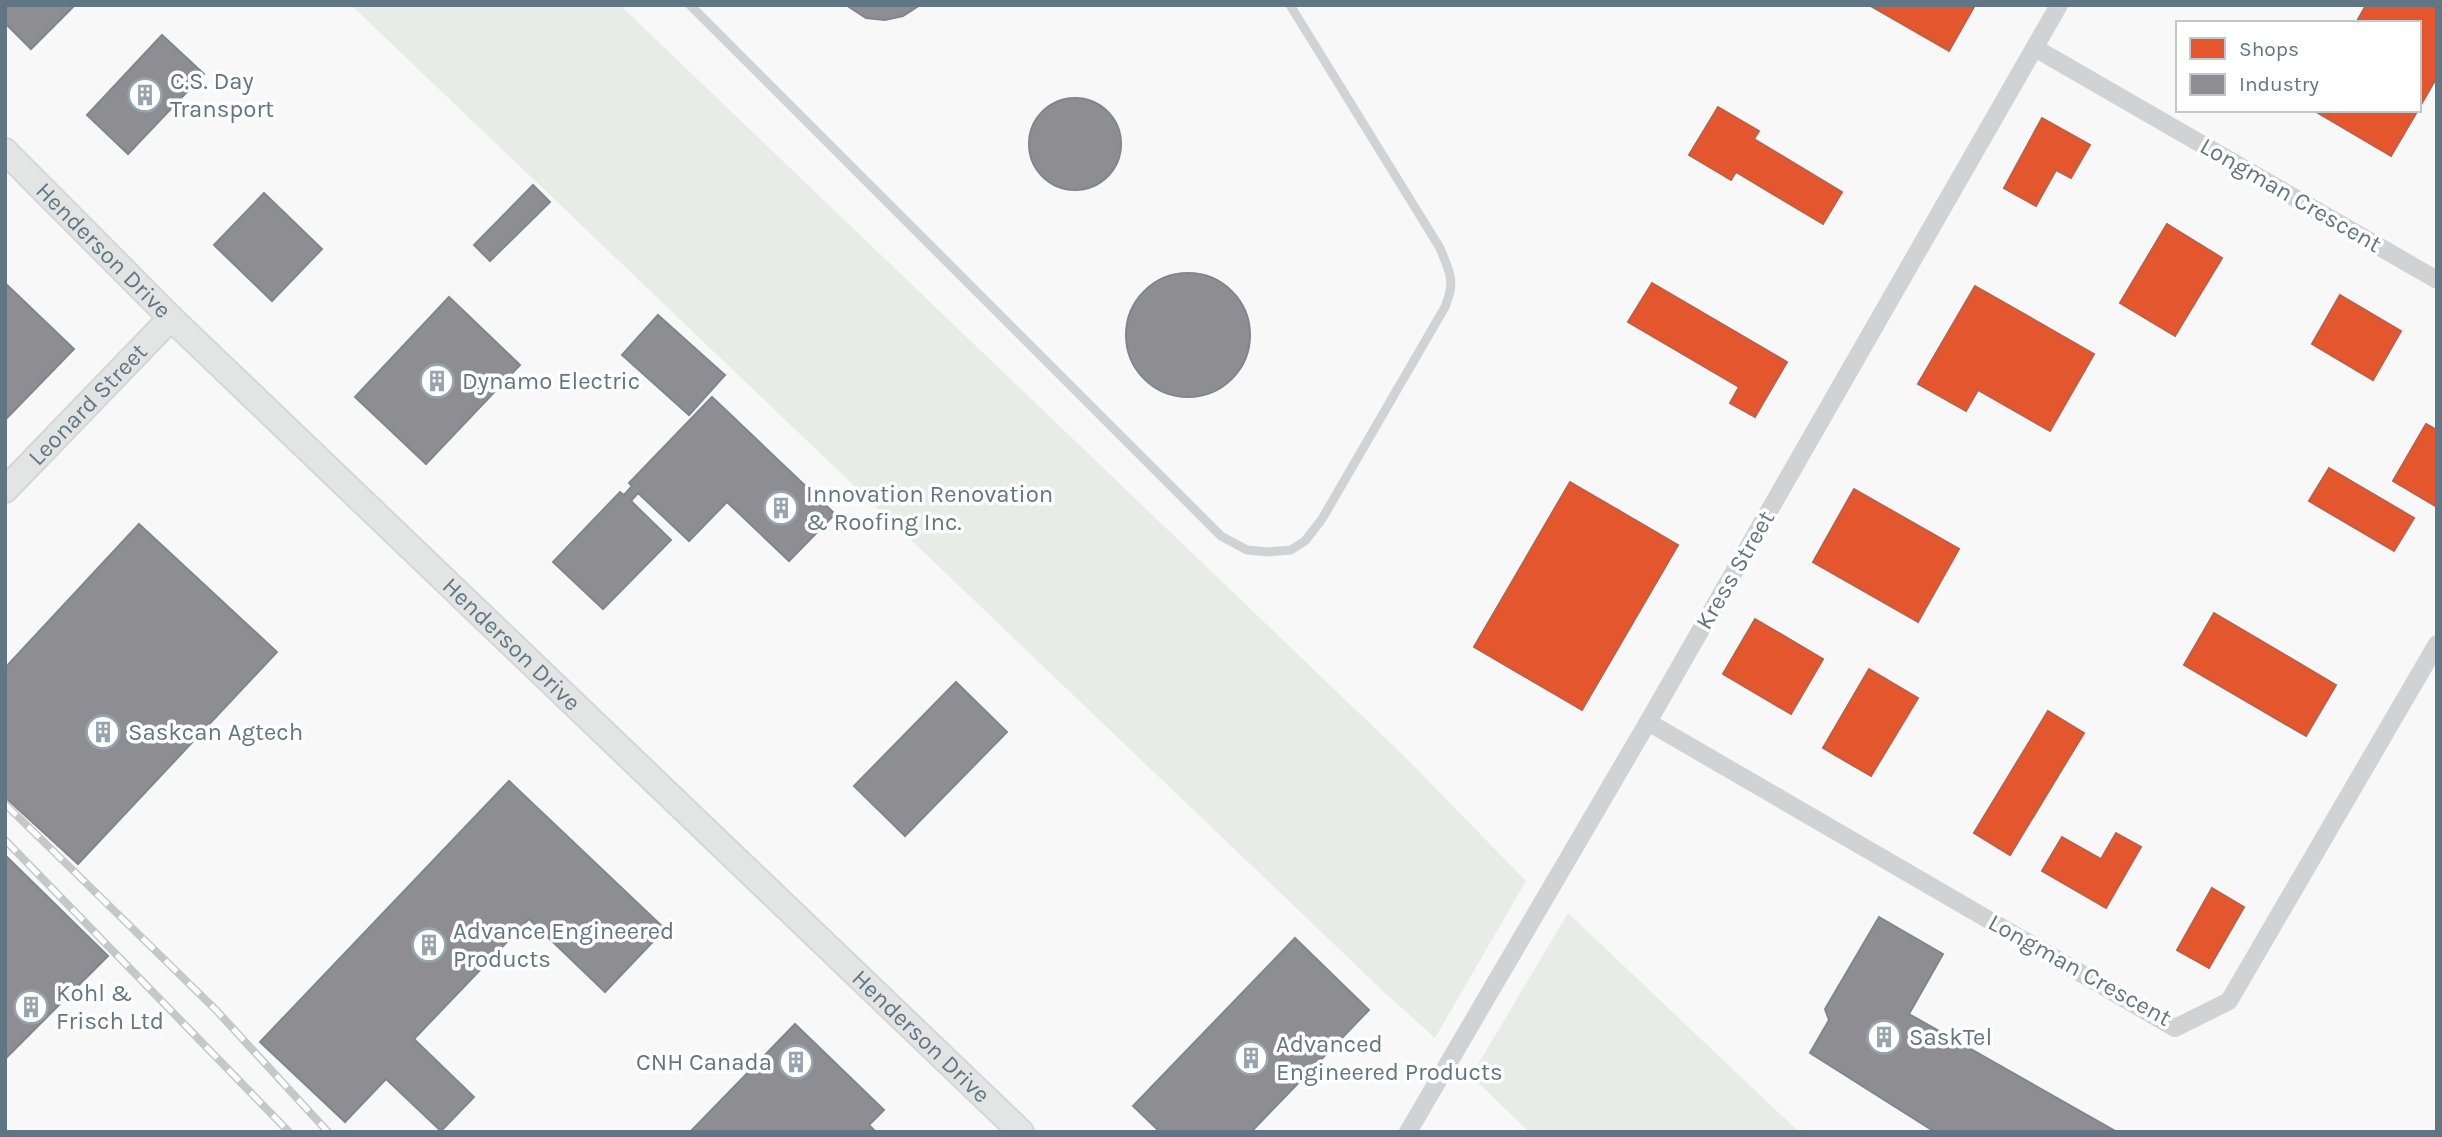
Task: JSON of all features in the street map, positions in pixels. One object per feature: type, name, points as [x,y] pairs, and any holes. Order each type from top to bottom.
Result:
[{"type":"street","name":"Kress Street","points":[[1408,1132],[1648,722],[2059,5]]},
{"type":"street","name":"Longman Crescent","points":[[2035,48],[2437,279]]},
{"type":"street","name":"Henderson Drive","points":[[5,151],[171,317],[1021,1132]]},
{"type":"street","name":"Leonard Street","points":[[5,490],[171,317]]},
{"type":"street","name":"Longman Crescent","points":[[1648,722],[2175,1028],[2229,1001],[2437,644]]},
{"type":"lane","points":[[690,5],[1221,536],[1247,550],[1268,552],[1291,550],[1305,541],[1322,519],[1445,307],[1452,290],[1451,276],[1440,248],[1290,5]]},
{"type":"shaded area","points":[[351,5],[620,5],[1404,756],[1526,881],[1435,1038],[1385,993]]},
{"type":"shaded area","points":[[1568,913],[1799,1132],[1529,1132],[1471,1076]]},
{"type":"building: Shops","points":[[1869,5],[1975,5],[1949,51]]},
{"type":"building: Shops","points":[[2366,5],[2437,5],[2437,77],[2421,105],[2421,21],[2357,21]]},
{"type":"building: Shops","points":[[1718,107],[1759,131],[1754,139],[1842,192],[1823,224],[1736,172],[1731,180],[1689,155]]},
{"type":"building: Shops","points":[[2316,112],[2417,112],[2391,156]]},
{"type":"building: Shops","points":[[2042,118],[2090,145],[2071,178],[2056,170],[2036,206],[2004,188]]},
{"type":"building: Shops","points":[[2167,224],[2222,258],[2175,336],[2120,303]]},
{"type":"building: Shops","points":[[1652,283],[1787,362],[1755,417],[1730,403],[1739,387],[1628,322]]},
{"type":"building: Shops","points":[[1975,286],[2094,354],[2050,431],[1978,390],[1966,411],[1918,384]]},
{"type":"building: Shops","points":[[2340,295],[2401,331],[2373,380],[2312,344]]},
{"type":"building: Shops","points":[[2426,424],[2437,430],[2437,507],[2393,481]]},
{"type":"building: Shops","points":[[2329,468],[2414,518],[2394,551],[2309,501]]},
{"type":"building: Shops","points":[[1570,482],[1678,545],[1582,710],[1474,647]]},
{"type":"building: Shops","points":[[1854,489],[1959,549],[1918,622],[1813,562]]},
{"type":"building: Shops","points":[[2214,613],[2336,685],[2306,736],[2184,665]]},
{"type":"building: Shops","points":[[1755,619],[1823,659],[1791,714],[1723,674]]},
{"type":"building: Shops","points":[[1869,669],[1918,698],[1871,776],[1823,748]]},
{"type":"building: Shops","points":[[2048,711],[2084,733],[2010,855],[1974,833]]},
{"type":"building: Shops","points":[[2116,833],[2141,847],[2106,908],[2042,871],[2062,837],[2101,859]]},
{"type":"building: Shops","points":[[2212,888],[2244,907],[2209,968],[2177,950]]},
{"type":"building: Industry","points":[[5,5],[75,5],[31,49],[5,23]]},
{"type":"building: Industry","points":[[846,5],[920,5],[903,16],[885,20],[866,18]]},
{"type":"building: Industry","name":"C.S. Day Transport","points":[[162,35],[204,74],[128,154],[87,115]]},
{"type":"building: Industry","points":[[1066,98],[1084,98],[1101,105],[1114,118],[1121,135],[1121,153],[1114,170],[1101,183],[1084,190],[1066,190],[1049,183],[1036,170],[1029,153],[1029,135],[1036,118],[1049,105]]},
{"type":"building: Industry","points":[[533,185],[550,202],[490,261],[474,245]]},
{"type":"building: Industry","points":[[264,193],[322,249],[272,301],[214,245]]},
{"type":"building: Industry","points":[[1188,273],[1212,278],[1231,292],[1245,311],[1250,335],[1245,359],[1231,378],[1212,392],[1188,397],[1164,392],[1145,378],[1131,359],[1126,335],[1131,311],[1145,292],[1164,278]]},
{"type":"building: Industry","points":[[5,283],[74,349],[5,420]]},
{"type":"building: Industry","name":"Dynamo Electric","points":[[449,297],[520,365],[426,464],[355,397]]},
{"type":"building: Industry","points":[[658,315],[725,375],[689,415],[622,355]]},
{"type":"building: Industry","name":"Innovation Renovation & Roofing Inc.","points":[[712,397],[835,514],[789,561],[727,502],[689,541],[638,493],[631,501],[671,540],[603,609],[553,562],[620,492],[624,495],[632,486],[629,483]]},
{"type":"building: Industry","name":"Saskcan Agtech","points":[[139,524],[277,652],[78,864],[5,797],[5,668]]},
{"type":"building: Industry","points":[[956,682],[1007,732],[905,836],[854,786]]},
{"type":"building: Industry","name":"Advance Engineered Products","points":[[509,781],[665,929],[605,992],[529,919],[414,1039],[474,1097],[441,1131],[386,1079],[345,1122],[260,1042]]},
{"type":"building: Industry","name":"Kohl & Frisch Ltd","points":[[5,855],[108,956],[5,1059]]},
{"type":"building: Industry","name":"SaskTel","points":[[1879,917],[1943,954],[1909,1014],[2117,1132],[1935,1132],[1810,1053],[1829,1020],[1825,1009]]},
{"type":"building: Industry","name":"Advanced Engineered Products","points":[[1295,938],[1369,1010],[1251,1132],[1160,1132],[1133,1106]]},
{"type":"building: Industry","name":"CNH Canada","points":[[795,1024],[884,1110],[869,1125],[876,1132],[690,1132]]},
{"type":"railway","points":[[5,804],[216,1010],[328,1132]]},
{"type":"railway","points":[[5,840],[289,1132]]},
{"type":"place","name":"C.S. Day Transport","points":[[145,95]]},
{"type":"place","name":"Dynamo Electric","points":[[437,381]]},
{"type":"place","name":"Innovation Renovation & Roofing Inc.","points":[[781,508]]},
{"type":"place","name":"Saskcan Agtech","points":[[103,732]]},
{"type":"place","name":"Advance Engineered Products","points":[[429,945]]},
{"type":"place","name":"Kohl & Frisch Ltd","points":[[31,1007]]},
{"type":"place","name":"SaskTel","points":[[1884,1037]]},
{"type":"place","name":"Advanced Engineered Products","points":[[1251,1058]]},
{"type":"place","name":"CNH Canada","points":[[796,1062]]}]
